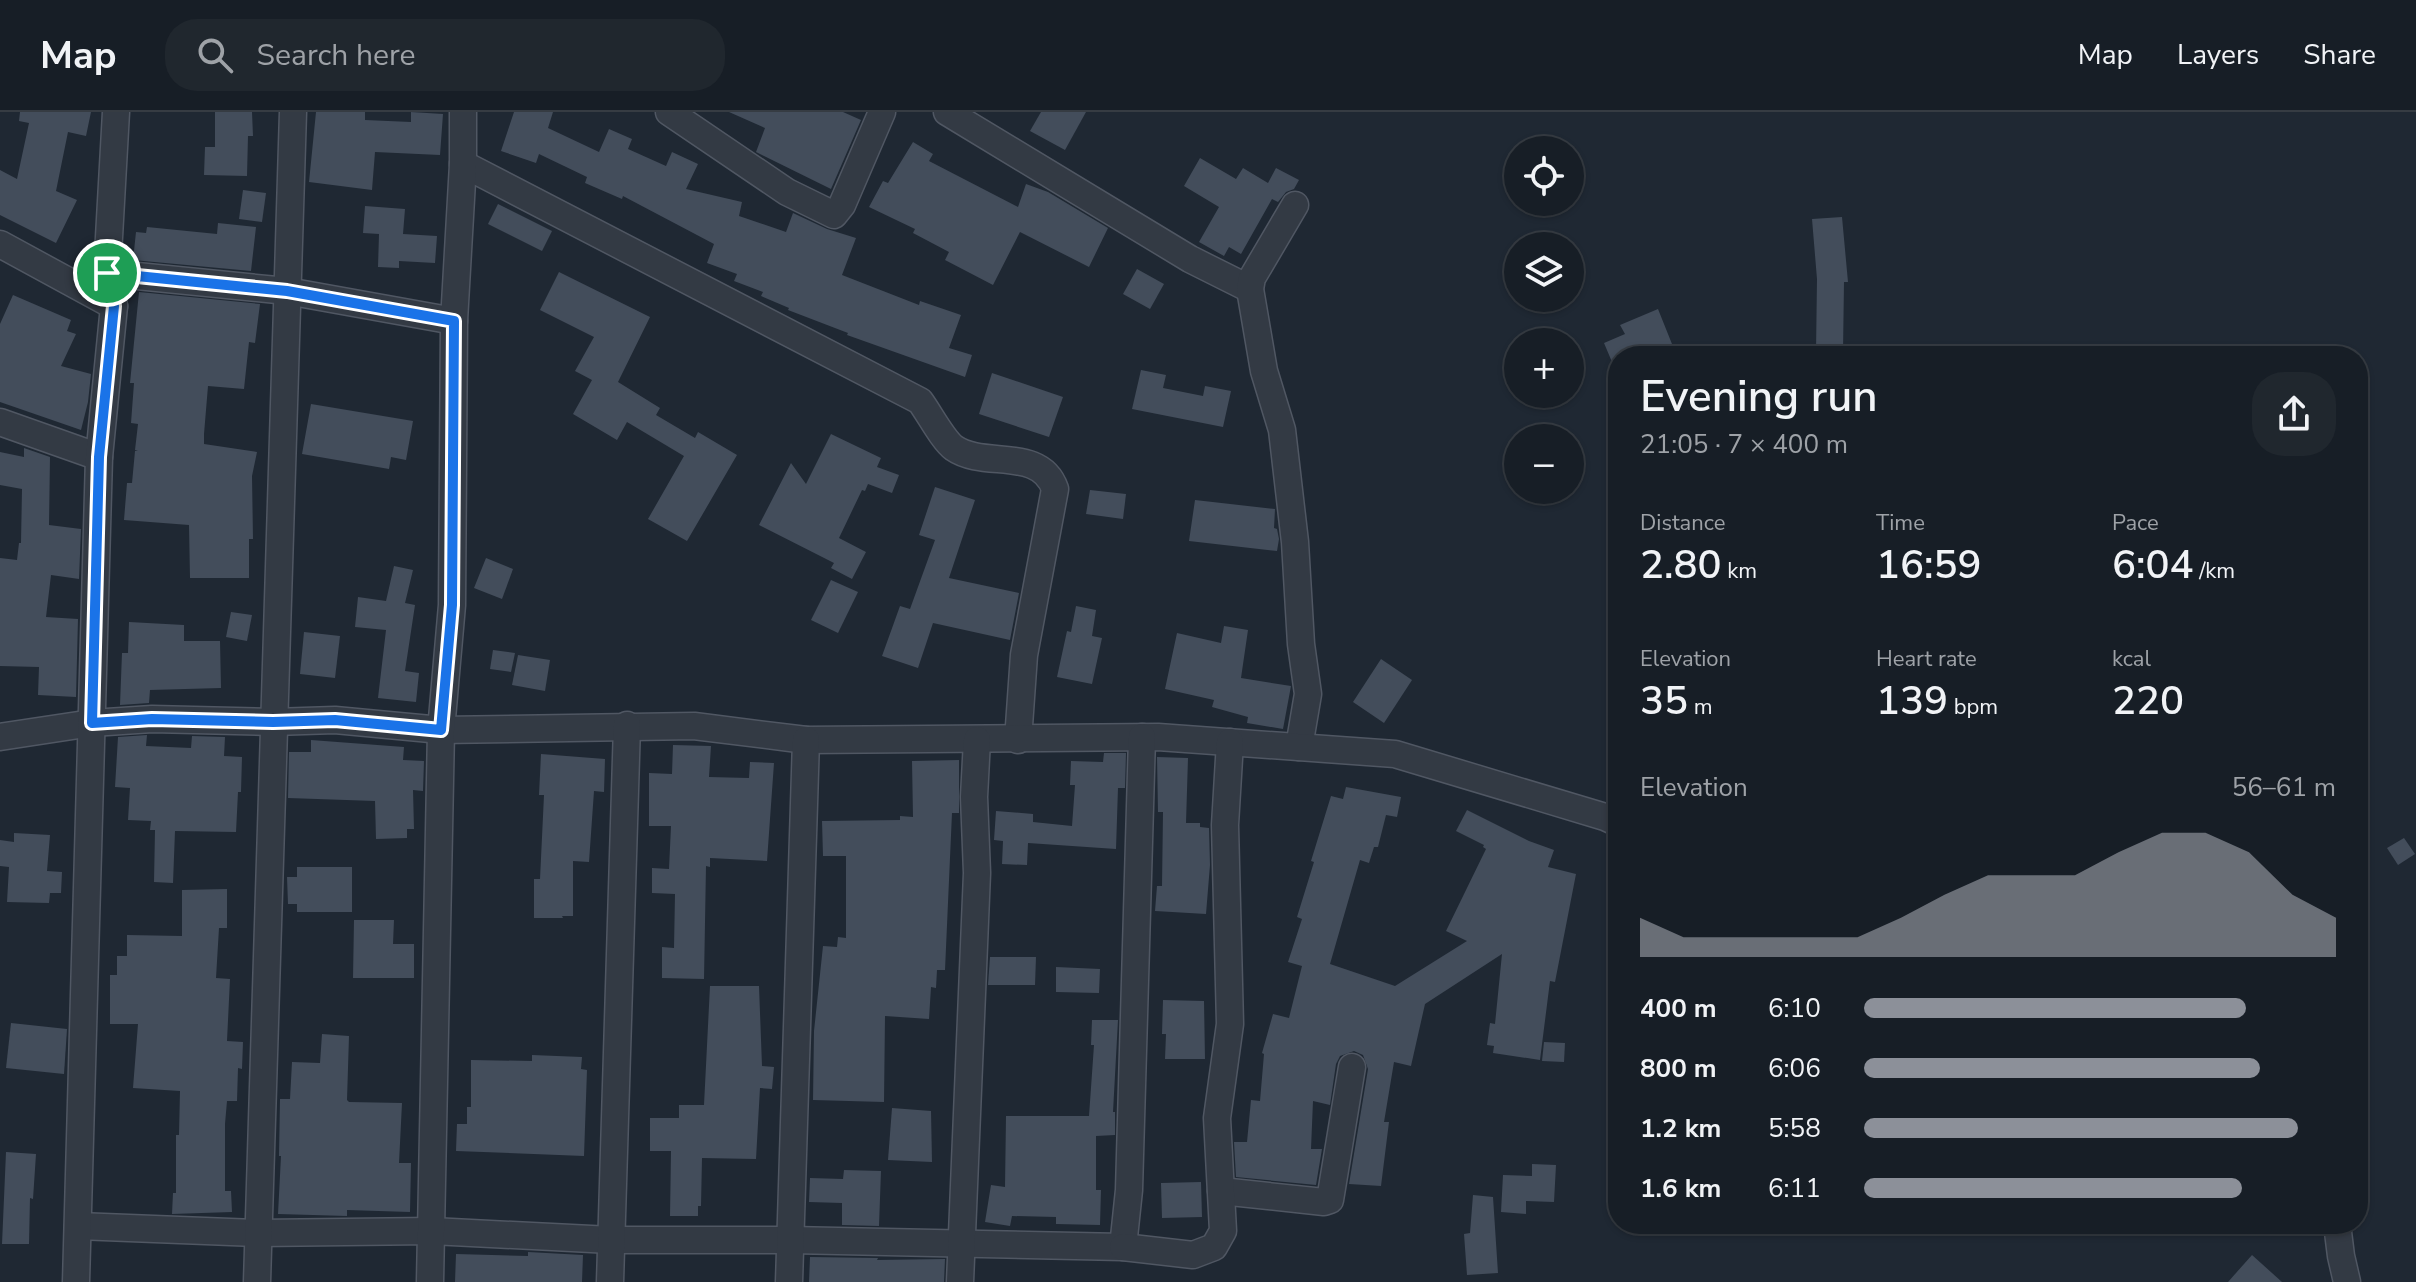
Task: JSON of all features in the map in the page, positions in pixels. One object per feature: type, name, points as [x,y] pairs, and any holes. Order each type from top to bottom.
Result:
[{"type":"street","points":[[76,1282],[99,457],[114,306],[107,273],[116,112]]},
{"type":"street","points":[[257,1282],[293,112]]},
{"type":"street","points":[[430,1282],[441,730],[452,605],[454,321],[463,112]]},
{"type":"street","points":[[669,112],[787,192],[834,215],[842,205],[882,112]]},
{"type":"street","points":[[947,112],[1190,259],[1250,289]]},
{"type":"street","points":[[463,164],[920,401],[954,448],[1035,466],[1051,476],[1055,489],[1024,655],[1018,740]]},
{"type":"street","points":[[1295,205],[1252,278],[1250,289],[1264,371],[1282,430],[1295,542],[1301,644],[1308,694],[1299,747]]},
{"type":"street","points":[[0,244],[114,306]]},
{"type":"street","points":[[107,273],[287,291],[454,321]]},
{"type":"street","points":[[0,422],[99,457]]},
{"type":"street","points":[[0,737],[92,723],[152,719],[335,720],[441,730],[694,726],[806,740],[1142,737],[1395,754],[1608,818]]},
{"type":"street","points":[[610,1282],[627,725]]},
{"type":"street","points":[[1123,1247],[1130,1175],[1142,737]]},
{"type":"street","points":[[789,1282],[806,740]]},
{"type":"street","points":[[960,1282],[977,873],[974,797],[977,740]]},
{"type":"street","points":[[78,1226],[258,1233],[432,1231],[611,1240],[790,1240],[961,1246],[1123,1247],[1193,1255],[1214,1247],[1223,1231],[1217,1118],[1230,1024],[1225,825],[1230,742]]},
{"type":"street","points":[[1221,1191],[1324,1202],[1330,1200],[1352,1067]]},
{"type":"street","points":[[2338,1234],[2347,1282]]},
{"type":"building","points":[[20,112],[91,112],[86,136],[68,132],[56,191],[77,200],[56,243],[0,215],[0,170],[17,179],[29,123],[19,121]]},
{"type":"building","points":[[215,112],[252,112],[253,136],[248,136],[247,176],[204,175],[205,147],[215,147]]},
{"type":"building","points":[[316,112],[365,112],[365,120],[411,122],[411,112],[443,114],[440,155],[375,152],[372,190],[309,182]]},
{"type":"building","points":[[514,112],[553,112],[548,128],[599,152],[609,129],[632,139],[628,149],[666,166],[672,152],[698,164],[686,189],[742,202],[739,216],[786,232],[793,213],[856,238],[842,275],[919,305],[920,301],[961,315],[949,348],[972,355],[965,377],[847,335],[788,310],[761,296],[763,292],[734,281],[737,274],[707,263],[714,244],[623,196],[622,199],[585,183],[587,177],[539,154],[536,163],[501,151]]},
{"type":"building","points":[[729,112],[843,112],[861,120],[831,189],[756,152],[765,128]]},
{"type":"building","points":[[1041,112],[1086,112],[1065,150],[1030,131]]},
{"type":"building","points":[[913,142],[933,154],[929,161],[1018,207],[1026,184],[1048,192],[1108,228],[1089,267],[1020,232],[993,285],[945,260],[949,252],[913,233],[915,229],[869,207],[883,181],[888,183]]},
{"type":"building","points":[[1200,158],[1236,179],[1243,168],[1268,183],[1276,168],[1299,180],[1294,189],[1286,192],[1278,202],[1272,199],[1241,254],[1229,247],[1224,256],[1199,242],[1219,207],[1184,186]]},
{"type":"building","points":[[243,190],[266,193],[262,222],[239,219]]},
{"type":"building","points":[[498,204],[552,231],[542,251],[488,224]]},
{"type":"building","points":[[365,206],[405,209],[403,234],[437,236],[435,263],[399,261],[399,268],[378,267],[379,234],[363,233]]},
{"type":"building","points":[[1842,217],[1848,282],[1844,282],[1843,346],[1816,346],[1817,279],[1812,219]]},
{"type":"building","points":[[218,223],[256,227],[251,271],[133,260],[136,232],[146,233],[147,227],[217,234]]},
{"type":"building","points":[[1137,269],[1164,284],[1150,309],[1123,294]]},
{"type":"building","points":[[559,272],[650,317],[618,382],[660,408],[656,415],[695,438],[698,432],[737,455],[687,541],[648,519],[684,456],[627,422],[617,440],[573,414],[592,380],[575,371],[594,337],[540,310]]},
{"type":"building","points":[[139,292],[260,304],[255,343],[249,342],[244,389],[208,386],[204,434],[204,444],[257,452],[252,476],[253,539],[249,539],[249,578],[190,578],[189,525],[124,520],[127,483],[132,483],[135,451],[138,451],[135,450],[138,424],[131,423],[134,383],[130,383]]},
{"type":"building","points":[[13,295],[71,320],[67,331],[76,334],[61,366],[91,374],[81,430],[0,402],[0,324]]},
{"type":"building","points":[[1658,309],[1672,344],[1608,346],[1608,352],[1604,343],[1625,334],[1620,325]]},
{"type":"building","points":[[1141,370],[1166,375],[1163,388],[1203,396],[1205,386],[1231,391],[1223,427],[1132,409]]},
{"type":"building","points":[[992,373],[1063,397],[1049,437],[979,414]]},
{"type":"building","points":[[311,404],[413,421],[406,460],[391,457],[389,469],[302,454]]},
{"type":"building","points":[[831,434],[881,458],[877,467],[899,475],[892,493],[868,484],[865,491],[862,490],[839,538],[866,552],[852,579],[831,568],[834,563],[759,525],[791,463],[806,484]]},
{"type":"building","points":[[24,448],[50,457],[49,525],[81,529],[79,579],[51,575],[46,617],[78,619],[76,697],[38,695],[39,667],[0,666],[0,558],[17,560],[21,543],[22,489],[0,485],[0,452],[24,457]]},
{"type":"building","points":[[935,487],[975,500],[949,578],[1019,593],[1010,640],[933,623],[918,668],[882,656],[900,606],[910,609],[935,540],[919,535]]},
{"type":"building","points":[[1090,490],[1126,494],[1123,519],[1086,514]]},
{"type":"building","points":[[1195,500],[1275,509],[1274,528],[1279,539],[1277,551],[1189,541]]},
{"type":"building","points":[[486,558],[513,569],[502,599],[474,588]]},
{"type":"building","points":[[394,566],[413,570],[405,603],[415,605],[405,671],[419,673],[416,702],[378,698],[386,630],[355,627],[358,597],[386,601]]},
{"type":"building","points":[[831,580],[858,592],[838,633],[811,620]]},
{"type":"building","points":[[1076,606],[1096,610],[1092,636],[1102,638],[1092,684],[1057,677]]},
{"type":"building","points":[[231,612],[252,615],[247,641],[226,637]]},
{"type":"building","points":[[129,622],[184,625],[184,641],[220,641],[221,688],[150,690],[149,703],[120,705],[122,653],[128,653]]},
{"type":"building","points":[[1224,626],[1248,630],[1241,678],[1291,686],[1283,729],[1247,723],[1248,717],[1212,707],[1214,700],[1165,689],[1177,633],[1221,643]]},
{"type":"building","points":[[304,632],[340,636],[335,678],[300,674]]},
{"type":"building","points":[[493,650],[515,653],[511,672],[490,669]]},
{"type":"building","points":[[518,655],[550,660],[545,691],[512,685]]},
{"type":"building","points":[[1381,659],[1412,680],[1384,723],[1353,702]]},
{"type":"building","points":[[147,735],[146,746],[191,748],[192,736],[225,737],[224,756],[242,757],[236,832],[175,831],[173,883],[154,882],[155,830],[150,830],[151,821],[128,820],[130,788],[115,787],[118,737]]},
{"type":"building","points":[[311,740],[404,747],[403,760],[424,761],[423,791],[413,790],[414,829],[407,829],[407,838],[376,839],[375,801],[288,798],[289,752],[311,752]]},
{"type":"building","points":[[673,745],[711,746],[709,777],[749,778],[750,762],[774,763],[767,861],[710,858],[710,867],[706,866],[704,979],[662,978],[662,947],[674,948],[675,894],[652,893],[652,868],[669,869],[671,826],[649,826],[649,773],[672,774]]},
{"type":"building","points":[[1104,753],[1126,753],[1125,788],[1118,788],[1116,849],[1028,843],[1027,865],[1002,864],[1003,841],[994,840],[996,811],[1033,814],[1033,822],[1072,826],[1075,785],[1070,785],[1071,761],[1103,762]]},
{"type":"building","points":[[541,754],[605,759],[604,792],[594,791],[589,862],[573,861],[573,916],[563,918],[534,918],[534,879],[540,879],[544,795],[539,795]]},
{"type":"building","points":[[1157,757],[1188,758],[1186,823],[1200,823],[1200,827],[1209,828],[1206,914],[1155,911],[1157,886],[1162,886],[1163,812],[1158,812]]},
{"type":"building","points":[[959,760],[959,813],[952,813],[945,970],[937,970],[936,988],[931,987],[929,1019],[885,1016],[884,1102],[813,1100],[814,1031],[823,946],[837,947],[838,937],[846,938],[846,856],[823,856],[822,821],[900,820],[900,816],[913,817],[912,761]]},
{"type":"building","points":[[1346,787],[1401,797],[1397,817],[1386,815],[1378,847],[1374,847],[1369,863],[1360,860],[1330,964],[1395,986],[1467,941],[1446,931],[1486,849],[1484,845],[1456,831],[1467,810],[1554,850],[1548,867],[1576,874],[1555,982],[1550,981],[1540,1060],[1493,1053],[1494,1046],[1487,1045],[1490,1023],[1495,1024],[1502,954],[1425,1004],[1411,1066],[1394,1062],[1384,1122],[1389,1122],[1381,1186],[1349,1184],[1368,1069],[1363,1055],[1354,1051],[1340,1056],[1336,1064],[1330,1105],[1313,1101],[1311,1149],[1322,1149],[1316,1185],[1236,1177],[1234,1142],[1247,1142],[1251,1100],[1260,1101],[1262,1053],[1273,1014],[1289,1018],[1302,966],[1288,962],[1302,919],[1297,917],[1314,862],[1311,861],[1331,796],[1343,799]]},
{"type":"building","points":[[14,833],[50,835],[47,871],[62,872],[61,893],[50,893],[49,903],[7,902],[9,867],[0,866],[0,840],[14,842]]},
{"type":"building","points":[[2404,838],[2415,854],[2398,865],[2387,848]]},
{"type":"building","points":[[297,867],[352,867],[352,912],[297,912],[297,904],[288,904],[287,877],[297,877]]},
{"type":"building","points":[[227,889],[227,928],[219,928],[216,978],[230,979],[227,1041],[243,1042],[237,1101],[227,1101],[225,1124],[225,1191],[231,1191],[232,1212],[172,1214],[173,1193],[176,1193],[180,1091],[133,1088],[138,1024],[110,1024],[110,975],[117,975],[117,956],[127,956],[127,935],[182,936],[182,890]]},
{"type":"building","points":[[354,920],[394,920],[393,944],[414,944],[414,978],[353,978]]},
{"type":"building","points":[[990,957],[1036,957],[1035,985],[988,985]]},
{"type":"building","points":[[1056,967],[1100,969],[1099,993],[1056,992]]},
{"type":"building","points":[[710,986],[759,986],[762,1066],[774,1067],[772,1089],[760,1088],[756,1159],[702,1158],[698,1216],[670,1216],[671,1151],[650,1151],[650,1118],[679,1118],[679,1105],[704,1105]]},
{"type":"building","points":[[1163,1000],[1204,1001],[1205,1059],[1165,1059]]},
{"type":"building","points":[[1092,1020],[1118,1020],[1113,1112],[1115,1135],[1096,1136],[1096,1190],[1101,1190],[1100,1225],[1056,1224],[1056,1217],[1012,1216],[1010,1226],[985,1222],[991,1185],[1005,1187],[1006,1116],[1089,1116],[1094,1045],[1091,1045]]},
{"type":"building","points":[[11,1023],[67,1029],[64,1074],[6,1068]]},
{"type":"building","points":[[322,1034],[349,1036],[349,1102],[402,1103],[399,1163],[411,1163],[410,1212],[347,1210],[347,1216],[278,1214],[280,1099],[290,1099],[292,1062],[320,1063]]},
{"type":"building","points":[[1544,1042],[1565,1043],[1564,1062],[1542,1061]]},
{"type":"building","points":[[532,1055],[582,1057],[581,1069],[587,1070],[584,1156],[456,1151],[457,1124],[467,1124],[467,1107],[471,1107],[471,1060],[532,1061]]},
{"type":"building","points":[[892,1108],[931,1111],[932,1162],[888,1160]]},
{"type":"building","points":[[6,1152],[36,1154],[33,1199],[30,1198],[29,1244],[2,1244]]},
{"type":"building","points":[[1532,1164],[1556,1165],[1554,1202],[1526,1201],[1526,1214],[1501,1212],[1503,1175],[1532,1176]]},
{"type":"building","points":[[844,1170],[881,1171],[879,1226],[842,1225],[842,1203],[809,1202],[810,1178],[843,1179]]},
{"type":"building","points":[[1201,1182],[1202,1217],[1162,1218],[1161,1183]]},
{"type":"building","points":[[1473,1195],[1493,1197],[1498,1273],[1467,1275],[1464,1234],[1470,1233]]},
{"type":"building","points":[[528,1252],[583,1255],[582,1282],[455,1282],[456,1254],[528,1256]]},
{"type":"building","points":[[2252,1255],[2282,1282],[2228,1282]]},
{"type":"building","points":[[810,1257],[945,1259],[944,1282],[809,1282]]},
{"type":"route","points":[[107,273],[287,291],[454,321],[452,605],[441,730],[335,720],[152,719],[92,723],[99,457],[114,306],[107,273]]}]
